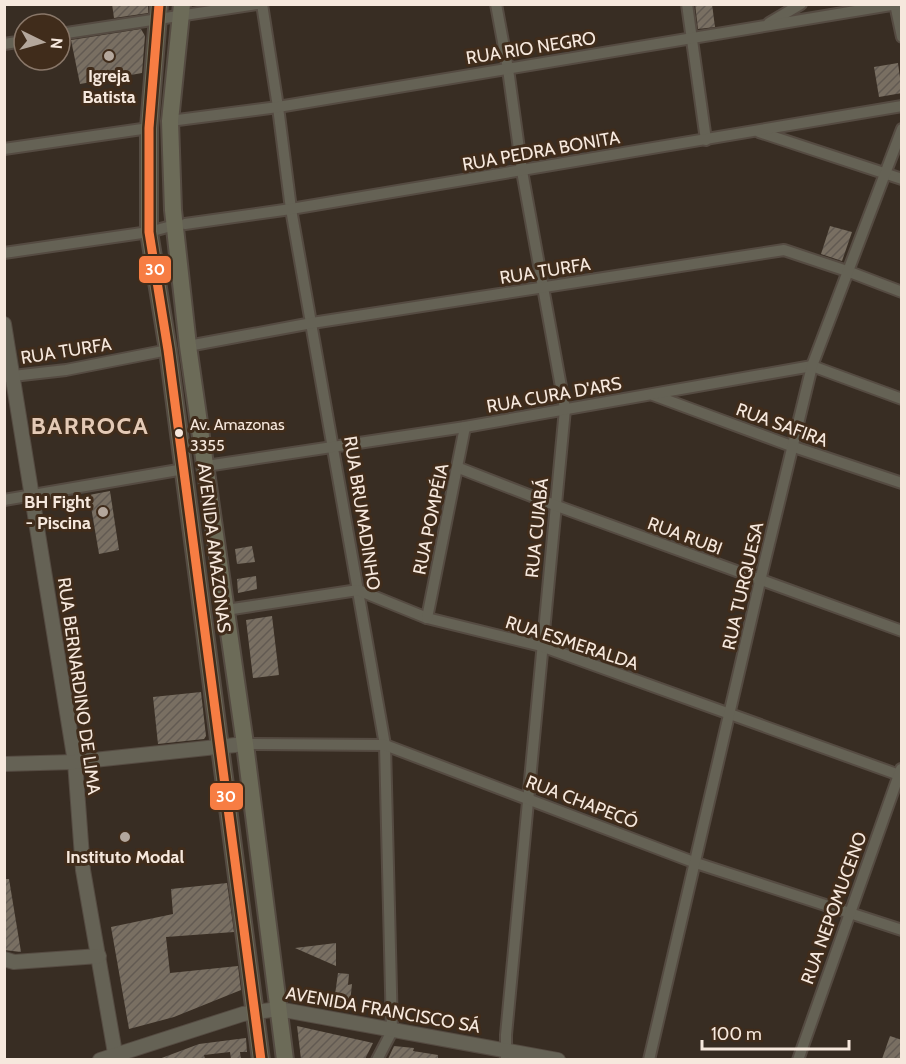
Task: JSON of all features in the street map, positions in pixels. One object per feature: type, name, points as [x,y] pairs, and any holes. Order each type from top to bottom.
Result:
[{"type":"main road","name":"AVENIDA AMAZONAS","points":[[182,10],[170,121],[188,346],[245,744],[285,1059]]},
{"type":"main road","name":"AVENIDA AMAZONAS","points":[[158,12],[149,128],[149,232],[168,350],[261,1059]]},
{"type":"street","points":[[72,31],[158,12],[260,4]]},
{"type":"street","name":"RUA BRUMADINHO","points":[[260,4],[278,107],[291,209],[385,745],[392,1031]]},
{"type":"street","name":"RUA CUIABÁ","points":[[496,4],[508,69],[522,171],[565,409],[506,1055]]},
{"type":"street","points":[[687,4],[706,140]]},
{"type":"street","points":[[764,26],[801,4]]},
{"type":"street","points":[[896,5],[902,37]]},
{"type":"street","name":"RUA RIO NEGRO","points":[[170,121],[278,107],[896,5]]},
{"type":"street","name":"RUA PEDRA BONITA","points":[[4,253],[291,209],[902,106]]},
{"type":"street","points":[[4,149],[149,128]]},
{"type":"street","name":"RUA TURQUESA","points":[[649,1059],[812,366],[902,129]]},
{"type":"street","points":[[758,131],[902,179]]},
{"type":"street","name":"RUA TURFA","points":[[188,346],[312,323],[784,250],[902,292]]},
{"type":"street","name":"RUA BERNARDINO DE LIMA","points":[[4,324],[9,376],[33,496],[75,762],[83,870],[116,1056]]},
{"type":"street","name":"RUA TURFA","points":[[9,376],[66,370],[168,350]]},
{"type":"street","points":[[812,366],[902,399]]},
{"type":"street","name":"RUA CURA D'ARS","points":[[206,466],[465,427],[812,366]]},
{"type":"street","name":"RUA SAFIRA","points":[[653,395],[794,447],[902,483]]},
{"type":"street","name":"RUA POMPÉIA","points":[[427,618],[459,468],[465,427]]},
{"type":"street","name":"RUA RUBI","points":[[459,468],[760,581],[902,631]]},
{"type":"street","points":[[4,500],[184,469]]},
{"type":"street","points":[[226,610],[358,590]]},
{"type":"street","name":"RUA ESMERALDA","points":[[358,590],[427,618],[542,646],[729,715],[901,773]]},
{"type":"street","points":[[4,764],[75,762],[245,744]]},
{"type":"street","name":"RUA CHAPECÓ","points":[[245,744],[385,745],[696,863],[902,930]]},
{"type":"street","name":"RUA NEPOMUCENO","points":[[798,1059],[849,912],[901,773]]},
{"type":"street","points":[[4,959],[14,962],[99,956]]},
{"type":"street","name":"AVENIDA FRANCISCO SÁ","points":[[100,1059],[116,1056],[256,1011],[278,1010],[506,1055],[558,1059]]},
{"type":"street","points":[[377,1059],[392,1031]]},
{"type":"building","points":[[112,4],[148,4],[148,13],[114,18]]},
{"type":"building","points":[[695,4],[712,4],[715,27],[698,29]]},
{"type":"building","name":"Igreja Batista","points":[[141,29],[145,36],[142,73],[80,84],[72,40]]},
{"type":"building","points":[[898,63],[902,93],[879,97],[874,67]]},
{"type":"building","points":[[830,226],[852,232],[842,261],[821,254]]},
{"type":"building","name":"BH Fight - Piscina","points":[[110,491],[119,550],[99,554],[89,495]]},
{"type":"building","points":[[252,546],[255,562],[237,564],[235,549]]},
{"type":"building","points":[[256,576],[257,589],[238,593],[237,579]]},
{"type":"building","points":[[272,616],[279,675],[253,678],[246,620]]},
{"type":"building","points":[[201,692],[206,736],[204,739],[158,744],[153,697]]},
{"type":"building","points":[[4,879],[9,879],[21,952],[4,950]]},
{"type":"building","points":[[227,883],[234,932],[166,937],[170,973],[238,966],[241,990],[174,1017],[129,1029],[111,927],[173,914],[171,889]]},
{"type":"building","points":[[336,943],[336,966],[295,948]]},
{"type":"building","points":[[338,973],[349,974],[348,985],[352,984],[350,1003],[334,1002]]},
{"type":"building","points":[[297,1026],[373,1043],[365,1059],[301,1059]]},
{"type":"building","points":[[890,1036],[902,1040],[902,1059],[882,1059]]},
{"type":"building","points":[[246,1038],[247,1052],[240,1052],[241,1059],[231,1059],[230,1052],[204,1055],[205,1059],[159,1059],[199,1044]]},
{"type":"building","points":[[394,1046],[414,1048],[413,1051],[438,1055],[438,1059],[388,1059]]},
{"type":"transit line","name":"30","points":[[159,4],[149,128],[149,232],[168,350],[261,1060]]},
{"type":"place","name":"Igreja Batista","points":[[109,56]]},
{"type":"place","name":"Av. Amazonas 3355","points":[[179,433]]},
{"type":"place","name":"BH Fight - Piscina","points":[[103,512]]},
{"type":"place","name":"Instituto Modal","points":[[125,837]]},
{"type":"district","name":"BARROCA","points":[[90,425]]}]
